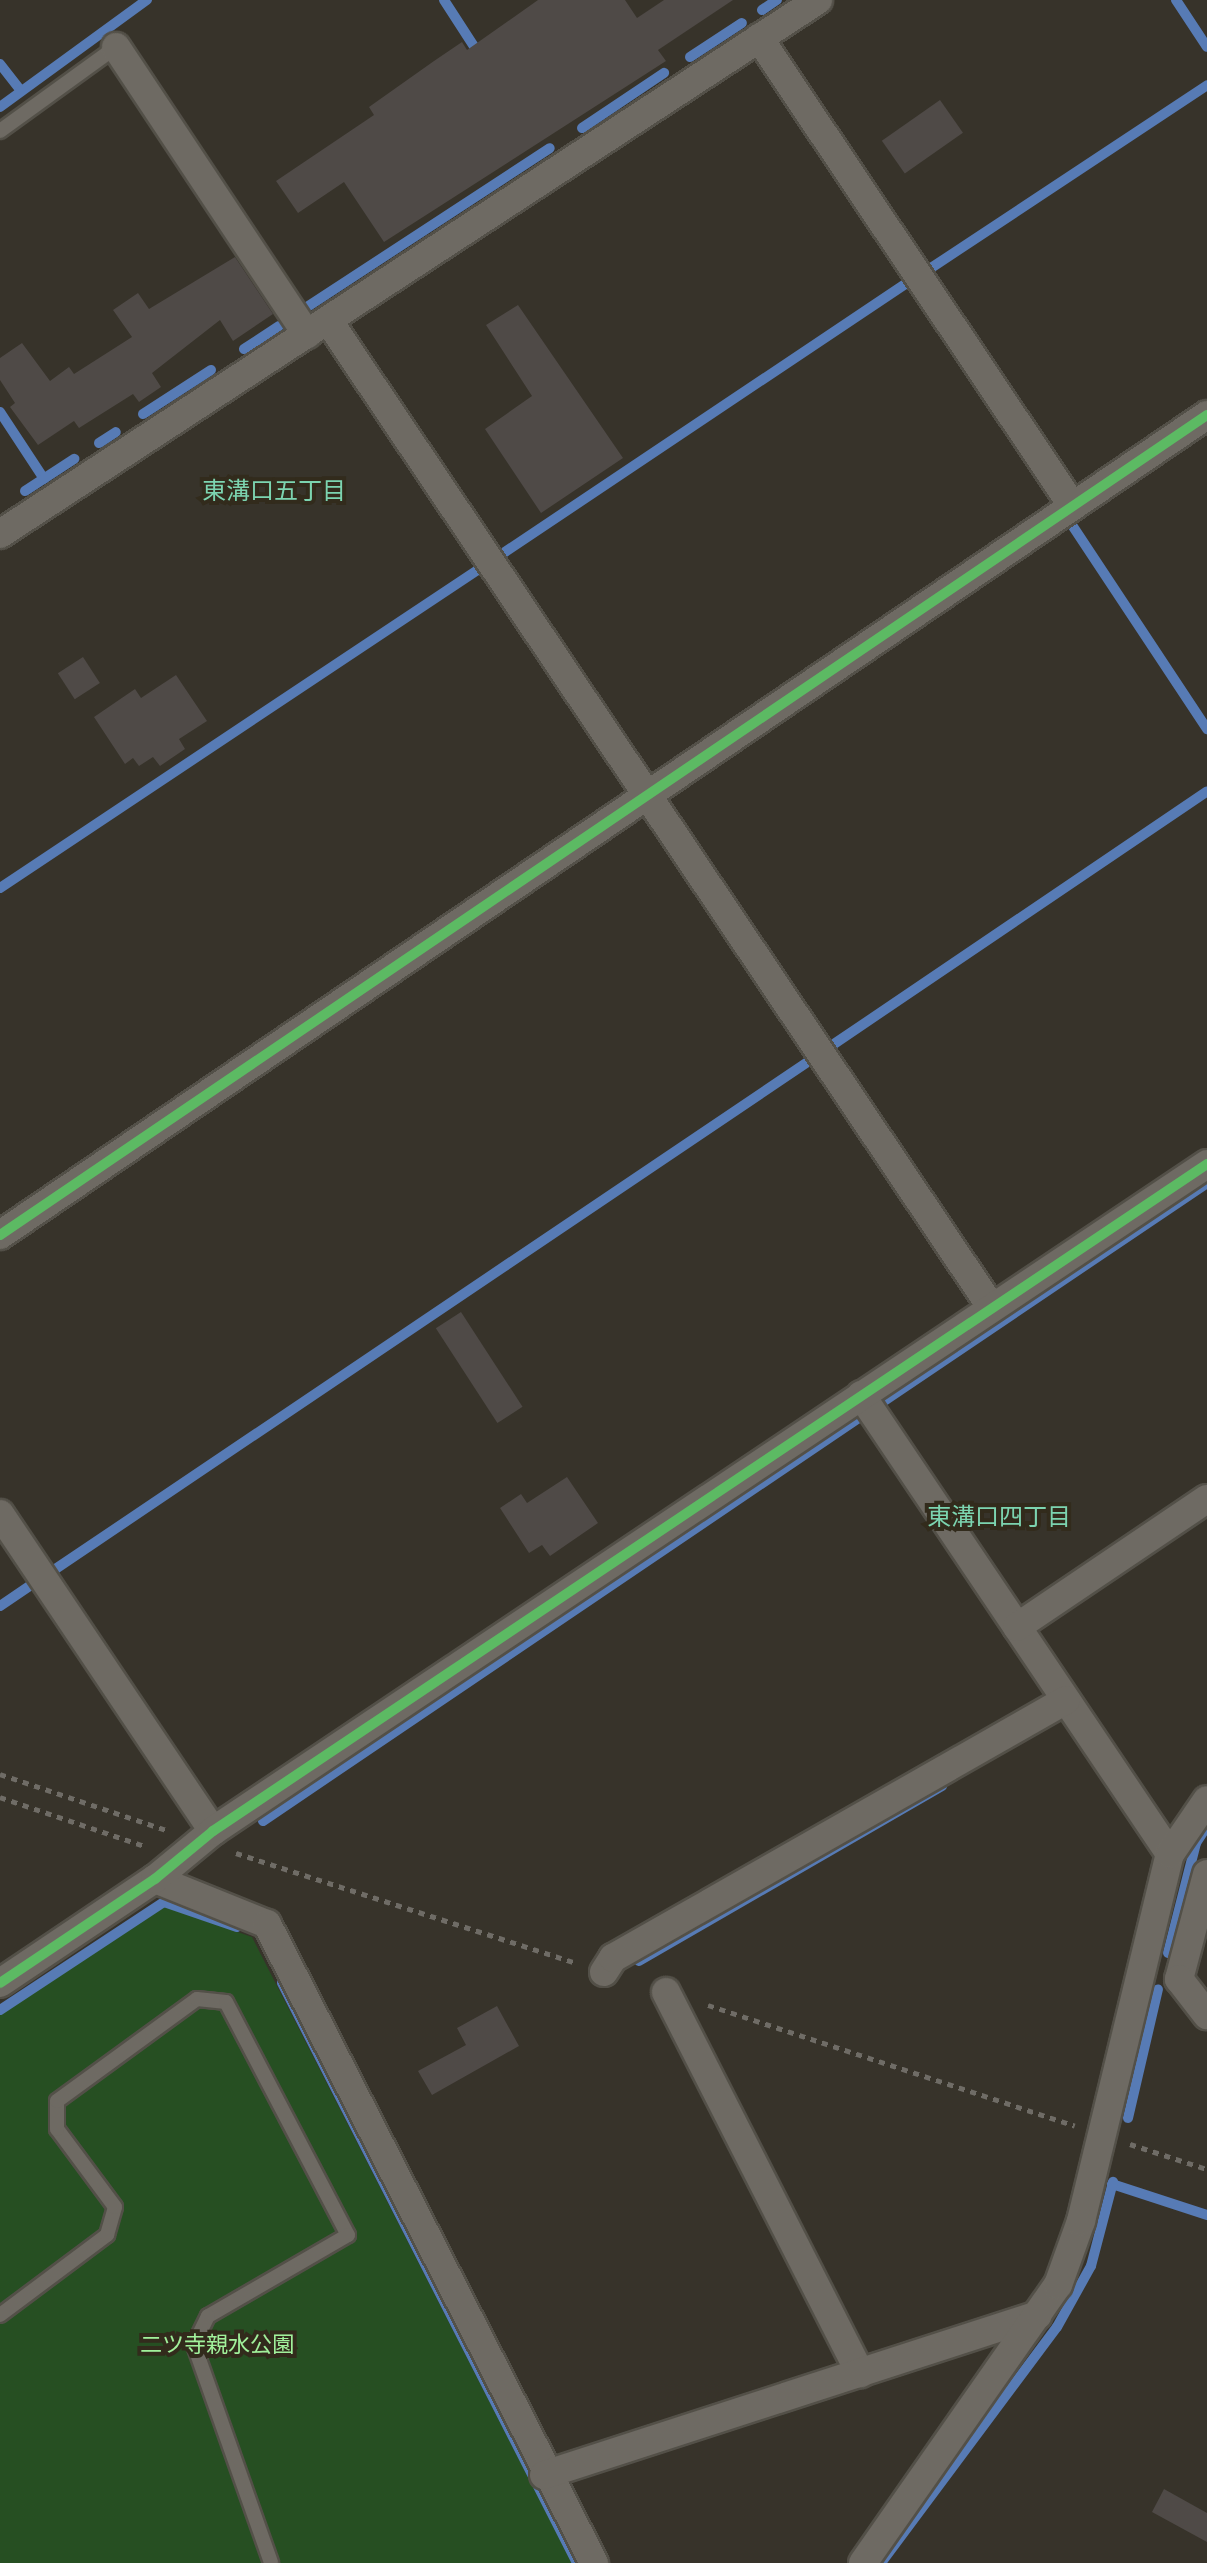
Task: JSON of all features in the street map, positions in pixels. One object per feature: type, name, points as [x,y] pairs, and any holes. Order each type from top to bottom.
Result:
[{"type":"street","points":[[0,534],[809,3]]},
{"type":"street","points":[[759,38],[1072,505]]},
{"type":"street","points":[[116,47],[649,795],[992,1308]]},
{"type":"street","points":[[0,1235],[1207,415]]},
{"type":"street","points":[[0,1983],[155,1879],[198,1844],[1207,1164]]},
{"type":"street","points":[[861,1395],[1170,1854]]},
{"type":"street","points":[[1017,1627],[1207,1499]]},
{"type":"street","points":[[0,1514],[198,1844]]},
{"type":"street","points":[[604,1972],[613,1958],[1066,1700]]},
{"type":"street","points":[[863,2563],[1058,2285],[1081,2221],[1170,1854],[1207,1800]]},
{"type":"street","points":[[1207,1874],[1179,1979],[1207,2015]]},
{"type":"street","points":[[155,1879],[267,1924],[544,2475],[594,2563]]},
{"type":"street","points":[[666,1992],[860,2373]]},
{"type":"street","points":[[544,2475],[1038,2315]]},
{"type":"lane","points":[[0,131],[116,47]]},
{"type":"lane","points":[[0,2315],[107,2235],[115,2207],[57,2129],[57,2101],[197,1999],[226,2002],[348,2235],[208,2316],[194,2345],[271,2563]]},
{"type":"path","points":[[0,1774],[198,1844]]},
{"type":"path","points":[[0,1797],[198,1844]]},
{"type":"green space","name":"二ツ寺親水公園","points":[[163,1906],[252,1937],[572,2563],[0,2563],[0,2015]]},
{"type":"building","points":[[538,0],[625,0],[637,18],[664,0],[733,0],[658,50],[666,61],[384,242],[344,182],[298,213],[276,181],[374,115],[369,107],[434,61],[462,42],[467,50]]},
{"type":"building","points":[[940,100],[963,133],[905,173],[882,141]]},
{"type":"building","points":[[235,257],[273,314],[233,341],[220,320],[152,373],[161,387],[139,402],[133,394],[79,428],[74,421],[38,445],[10,407],[15,403],[0,380],[0,358],[22,343],[50,381],[69,367],[74,374],[132,337],[113,310],[138,293],[149,309]]},
{"type":"building","points":[[518,305],[623,458],[541,513],[485,429],[532,396],[486,325]]},
{"type":"building","points":[[83,657],[100,683],[75,699],[58,673]]},
{"type":"building","points":[[176,675],[207,721],[179,739],[185,749],[160,766],[153,757],[139,766],[133,758],[125,764],[94,717],[135,689],[141,698]]},
{"type":"building","points":[[461,1312],[523,1407],[497,1423],[436,1328]]},
{"type":"building","points":[[567,1477],[598,1523],[550,1556],[542,1545],[529,1553],[500,1508],[521,1494],[527,1503]]},
{"type":"building","points":[[497,2006],[519,2046],[432,2095],[418,2071],[466,2045],[457,2028]]},
{"type":"building","points":[[1164,2489],[1207,2513],[1207,2542],[1152,2512]]},
{"type":"waterway","points":[[0,107],[147,0]]},
{"type":"waterway","points":[[444,0],[479,54]]},
{"type":"waterway","points":[[762,10],[777,0]]},
{"type":"waterway","points":[[1176,0],[1207,47]]},
{"type":"waterway","points":[[690,57],[742,23]]},
{"type":"waterway","points":[[0,64],[21,91]]},
{"type":"waterway","points":[[582,128],[664,73]]},
{"type":"waterway","points":[[931,268],[1207,85]]},
{"type":"waterway","points":[[307,307],[550,148]]},
{"type":"waterway","points":[[499,556],[909,282]]},
{"type":"waterway","points":[[244,349],[279,326]]},
{"type":"waterway","points":[[143,414],[211,370]]},
{"type":"waterway","points":[[0,412],[44,479]]},
{"type":"waterway","points":[[99,443],[116,432]]},
{"type":"waterway","points":[[25,491],[74,459]]},
{"type":"waterway","points":[[1072,525],[1207,729]]},
{"type":"waterway","points":[[0,888],[482,567]]},
{"type":"waterway","points":[[831,1046],[1207,791]]},
{"type":"waterway","points":[[51,1572],[812,1059]]},
{"type":"waterway","points":[[884,1401],[1207,1183]]},
{"type":"waterway","points":[[263,1821],[863,1415],[868,1423]]},
{"type":"waterway","points":[[0,1606],[34,1583]]},
{"type":"waterway","points":[[639,1961],[942,1786]]},
{"type":"waterway","points":[[1168,1953],[1196,1843],[1207,1826]]},
{"type":"waterway","points":[[0,2010],[164,1902],[237,1927]]},
{"type":"waterway","points":[[282,1983],[577,2563]]},
{"type":"waterway","points":[[1128,2118],[1158,1989]]},
{"type":"waterway","points":[[881,2563],[1057,2327],[1091,2266],[1113,2182]]},
{"type":"waterway","points":[[1112,2184],[1207,2215]]},
{"type":"cycle path","points":[[0,1235],[1207,415]]},
{"type":"cycle path","points":[[0,1983],[155,1879],[213,1831],[1207,1164]]},
{"type":"district","name":"東溝口五丁目","points":[[274,492]]},
{"type":"district","name":"東溝口四丁目","points":[[999,1518]]}]
